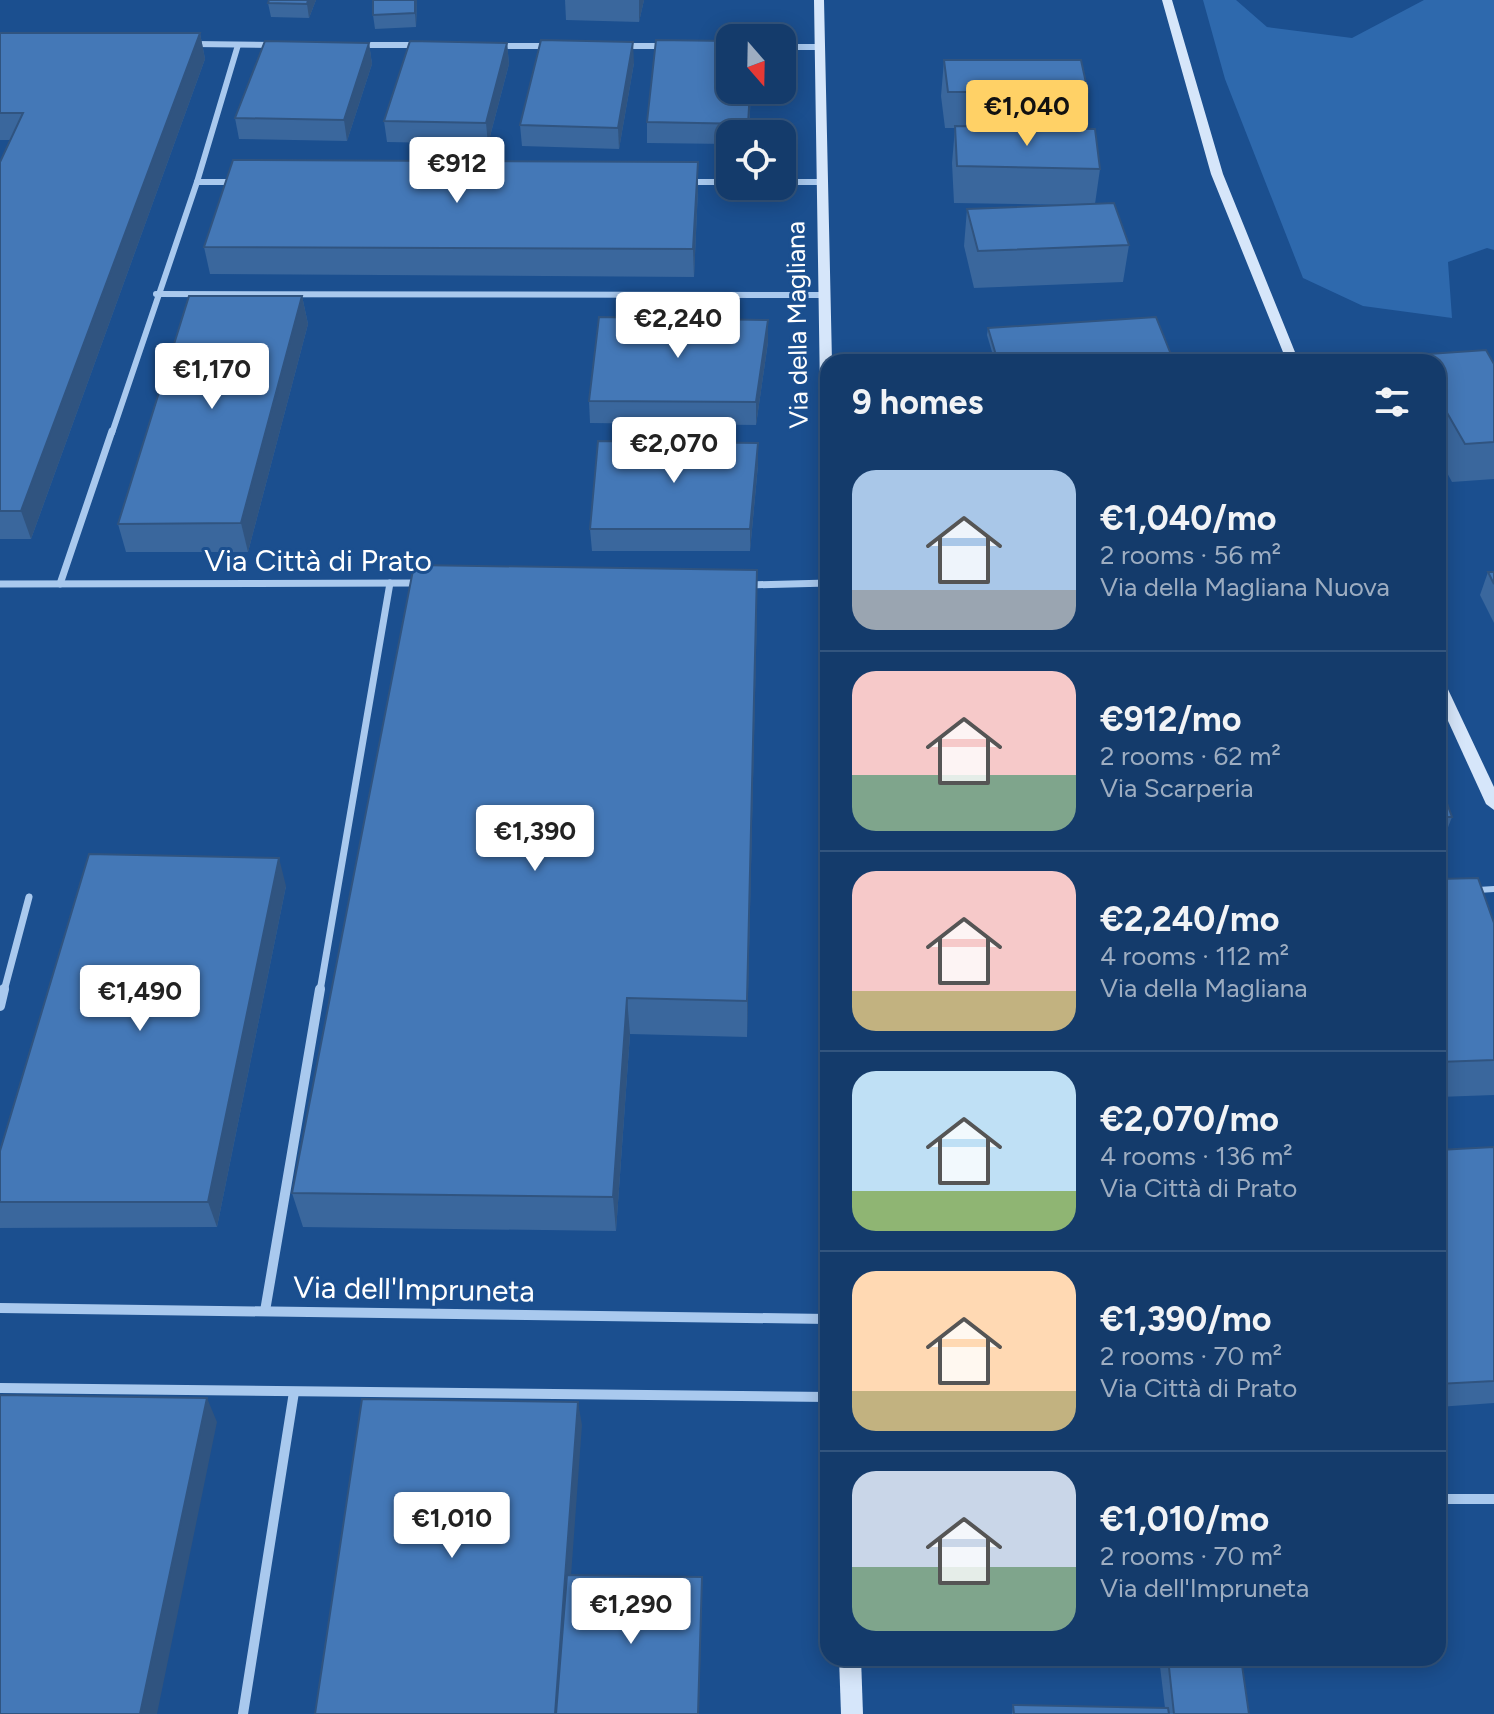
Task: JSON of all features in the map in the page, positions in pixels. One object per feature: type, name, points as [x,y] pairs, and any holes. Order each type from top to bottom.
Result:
[{"type":"main road","name":"Via della Magliana","points":[[819,0],[825,354]]},
{"type":"main road","points":[[1167,0],[1217,174],[1290,354]]},
{"type":"main road","points":[[1446,700],[1494,804]]},
{"type":"main road","points":[[850,1666],[852,1714]]},
{"type":"street","points":[[190,44],[285,45]]},
{"type":"street","points":[[60,584],[156,294],[197,182],[238,45]]},
{"type":"street","points":[[349,45],[428,45]]},
{"type":"street","points":[[492,46],[555,46]]},
{"type":"street","points":[[619,46],[666,46]]},
{"type":"street","points":[[796,47],[820,47]]},
{"type":"street","points":[[197,182],[244,182]]},
{"type":"street","points":[[683,182],[716,182]]},
{"type":"street","points":[[796,182],[821,182]]},
{"type":"street","points":[[156,294],[824,295]]},
{"type":"street","points":[[265,1311],[390,583]]},
{"type":"street","name":"Via Città di Prato","points":[[0,584],[436,583]]},
{"type":"street","points":[[736,585],[820,583]]},
{"type":"street","points":[[0,1006],[29,897]]},
{"type":"street","name":"Via dell'Impruneta","points":[[0,1308],[820,1319]]},
{"type":"street","points":[[0,1388],[820,1397]]},
{"type":"street","points":[[243,1714],[294,1392]]},
{"type":"street","points":[[1446,1499],[1494,1499]]},
{"type":"lane","points":[[1470,891],[1494,889]]},
{"type":"shaded area","points":[[1203,0],[1236,0],[1267,27],[1352,38],[1424,0],[1494,0],[1494,250],[1487,248],[1448,262],[1452,318],[1363,306],[1303,278],[1225,79]]},
{"type":"building","points":[[269,0],[308,0],[307,4],[268,3]]},
{"type":"building","points":[[373,0],[415,0],[415,13],[373,15]]},
{"type":"building","points":[[0,33],[200,33],[21,511],[0,511],[0,162],[23,113],[0,113]]},
{"type":"building","points":[[541,40],[633,42],[618,128],[520,125]]},
{"type":"building","points":[[656,40],[716,41],[716,104],[749,104],[748,120],[716,120],[716,123],[647,122]]},
{"type":"building","points":[[265,41],[369,43],[344,120],[235,118]]},
{"type":"building","points":[[410,41],[507,43],[486,123],[384,121]]},
{"type":"building","points":[[944,60],[1081,60],[1088,92],[948,92]]},
{"type":"building","points":[[955,126],[1095,129],[1100,169],[957,166]]},
{"type":"building","points":[[233,160],[698,162],[693,249],[204,247]]},
{"type":"building","points":[[1114,203],[1129,245],[978,251],[967,209]]},
{"type":"building","points":[[189,296],[302,296],[241,523],[118,524]]},
{"type":"building","points":[[599,317],[768,320],[756,402],[589,401]]},
{"type":"building","points":[[1156,317],[1171,354],[996,354],[988,328]]},
{"type":"building","points":[[1486,350],[1494,364],[1494,442],[1465,444],[1446,411],[1446,354],[1428,354]]},
{"type":"building","points":[[598,441],[758,443],[750,529],[590,529]]},
{"type":"building","points":[[414,565],[757,570],[747,1001],[627,998],[613,1197],[292,1193]]},
{"type":"building","points":[[1446,801],[1452,817],[1446,817]]},
{"type":"building","points":[[89,854],[279,858],[208,1202],[0,1202],[0,1151]]},
{"type":"building","points":[[1478,878],[1494,923],[1494,1060],[1446,1062],[1446,879]]},
{"type":"building","points":[[1494,1147],[1494,1381],[1446,1384],[1446,1150]]},
{"type":"building","points":[[0,1395],[207,1398],[140,1714],[0,1714]]},
{"type":"building","points":[[362,1399],[578,1402],[555,1714],[315,1714]]},
{"type":"building","points":[[567,1575],[702,1577],[698,1714],[556,1714]]},
{"type":"building","points":[[1169,1666],[1242,1666],[1249,1714],[1174,1714]]},
{"type":"building","points":[[1013,1705],[1168,1708],[1169,1714],[1014,1714]]}]
